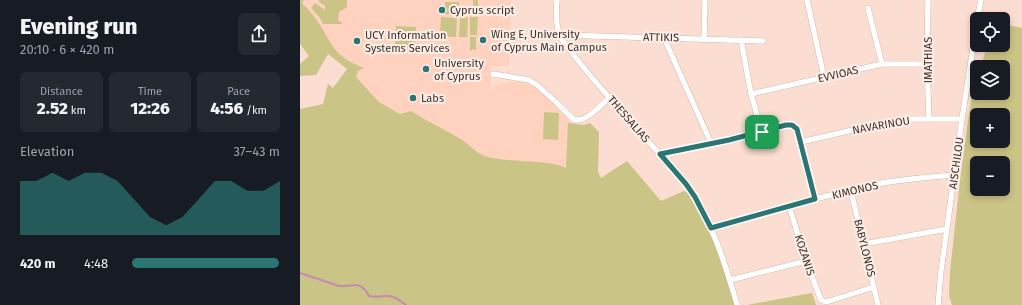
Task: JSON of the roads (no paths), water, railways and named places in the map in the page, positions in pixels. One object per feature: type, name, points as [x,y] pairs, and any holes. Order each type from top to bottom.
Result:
[{"type":"street","points":[[557,0],[557,27],[559,35]]},
{"type":"street","points":[[704,38],[705,0]]},
{"type":"street","points":[[807,0],[824,77]]},
{"type":"street","name":"AISCHILOU","points":[[979,12],[981,0]]},
{"type":"street","name":"IMATHIAS","points":[[928,1],[927,64],[929,119]]},
{"type":"street","points":[[868,8],[882,64]]},
{"type":"street","name":"ATTIKIS","points":[[559,35],[704,38],[763,41]]},
{"type":"street","name":"THESSALIAS","points":[[559,35],[569,49],[686,184],[695,197],[711,228],[737,304]]},
{"type":"street","points":[[664,38],[711,143]]},
{"type":"street","points":[[741,40],[751,94],[762,132]]},
{"type":"street","name":"AISCHILOU","points":[[938,305],[939,287],[954,175],[972,52]]},
{"type":"street","name":"EVVIOAS","points":[[751,94],[882,64],[927,64]]},
{"type":"street","points":[[493,74],[529,80],[537,85],[576,121],[584,119],[610,97]]},
{"type":"street","name":"NAVARINOU","points":[[800,139],[908,119],[962,119]]},
{"type":"street","points":[[660,154],[729,140],[786,125],[792,125],[797,129],[815,199]]},
{"type":"street","name":"KIMONOS","points":[[711,228],[815,199],[881,183],[954,175]]},
{"type":"street","name":"BABYLONOS","points":[[851,191],[878,305]]},
{"type":"street","name":"KOZANIS","points":[[789,206],[806,261],[819,297],[823,302],[874,287]]},
{"type":"street","points":[[864,244],[947,229]]},
{"type":"street","points":[[730,280],[806,261]]},
{"type":"waterway","points":[[300,273],[339,286],[360,286],[363,287],[369,296],[392,296],[406,305]]},
{"type":"place","name":"Cyprus script","points":[[442,10]]},
{"type":"place","name":"Wing Ε, University of Cyprus Main Campus","points":[[483,40]]},
{"type":"place","name":"UCY Information Systems Services","points":[[357,41]]},
{"type":"place","name":"University of Cyprus","points":[[426,69]]},
{"type":"place","name":"Labs","points":[[413,98]]}]
